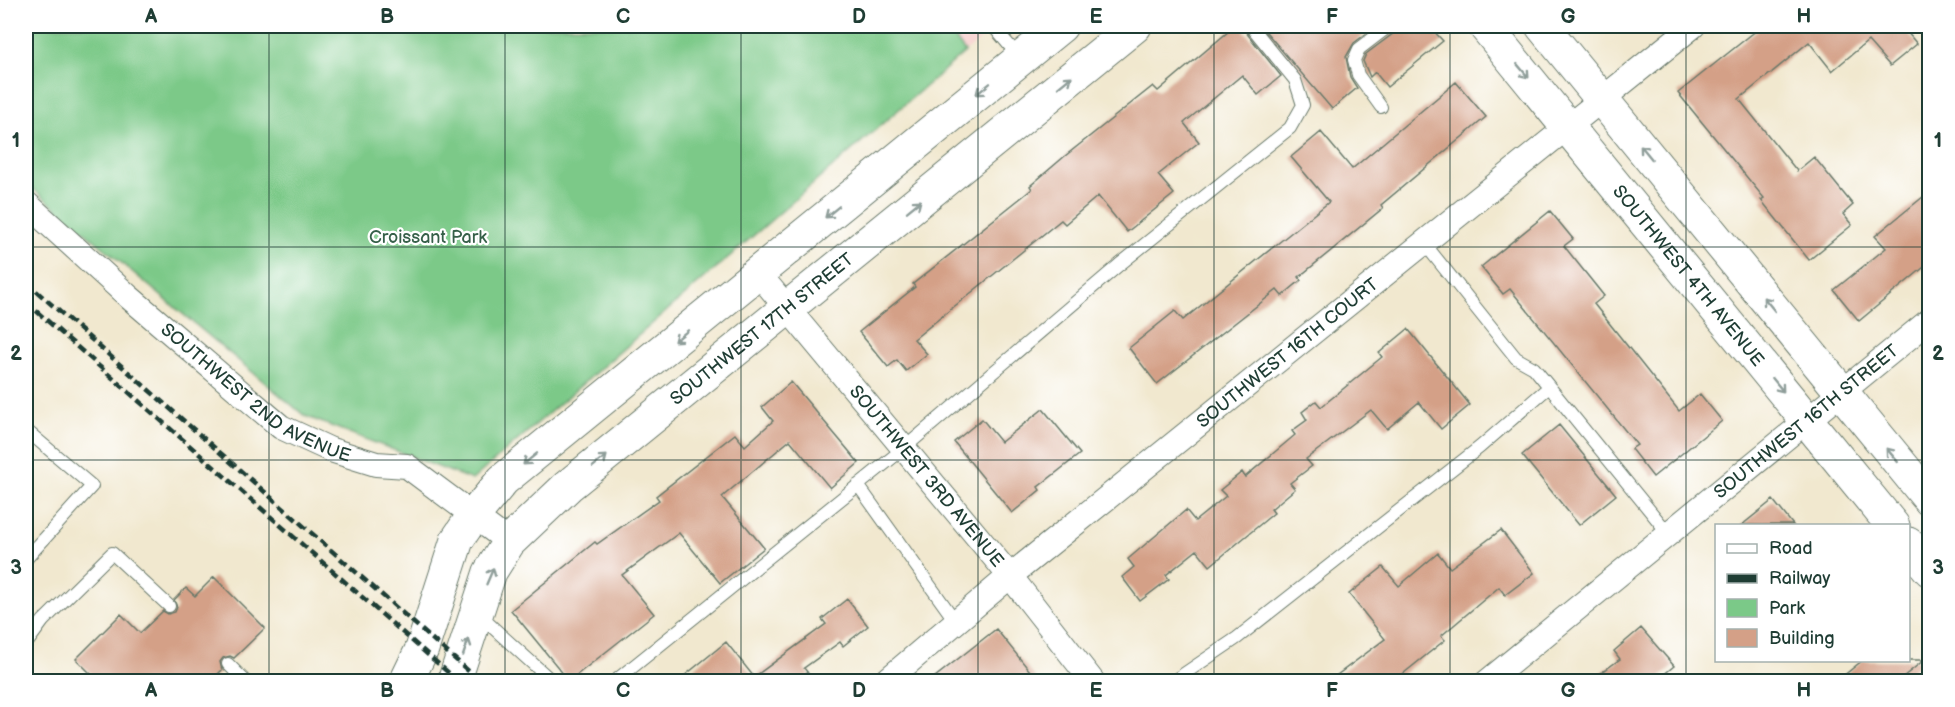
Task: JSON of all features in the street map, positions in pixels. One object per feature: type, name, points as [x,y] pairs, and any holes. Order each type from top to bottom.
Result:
[{"type":"main road","points":[[406,681],[422,649],[457,540],[503,480],[1060,26]]},
{"type":"main road","name":"SOUTHWEST 17TH STREET","points":[[454,681],[490,573],[509,542],[568,486],[1135,26]]},
{"type":"main road","name":"SOUTHWEST 4TH AVENUE","points":[[1485,26],[1892,524]]},
{"type":"main road","points":[[1542,26],[1929,500]]},
{"type":"main road","points":[[1910,546],[1929,570]]},
{"type":"street","name":"SOUTHWEST 16TH COURT","points":[[892,679],[1010,576],[1693,26]]},
{"type":"street","name":"SOUTHWEST 2ND AVENUE","points":[[26,202],[129,297],[281,427],[342,453],[376,464],[407,466],[509,542]]},
{"type":"street","name":"SOUTHWEST 3RD AVENUE","points":[[758,273],[1010,576],[1093,681]]},
{"type":"street","name":"SOUTHWEST 16TH STREET","points":[[1487,681],[1929,320]]},
{"type":"lane","points":[[993,26],[1020,58]]},
{"type":"lane","points":[[614,681],[858,485],[1119,265],[1290,128],[1303,105],[1295,80],[1251,26]]},
{"type":"lane","points":[[1381,107],[1358,75],[1354,60],[1359,49],[1389,26]]},
{"type":"lane","points":[[1424,243],[1516,358],[1534,368],[1668,533]]},
{"type":"lane","points":[[1172,681],[1237,638],[1480,447],[1549,387]]},
{"type":"lane","points":[[26,430],[92,486],[26,559]]},
{"type":"lane","points":[[858,485],[956,622]]},
{"type":"lane","points":[[26,644],[43,621],[112,553],[169,606]]},
{"type":"lane","points":[[477,613],[553,681]]},
{"type":"lane","points":[[228,664],[246,681]]},
{"type":"shaded area","points":[[946,26],[998,26],[965,52]]},
{"type":"green space","name":"Croissant Park","points":[[26,26],[946,26],[965,52],[472,480],[305,416],[26,183]]},
{"type":"building","points":[[1235,26],[1243,26],[1281,76],[1258,95],[1242,75],[1184,123],[1199,142],[1158,175],[1174,194],[1127,232],[1098,196],[1065,224],[1061,220],[914,339],[927,354],[906,371],[897,360],[888,367],[859,332],[915,287],[913,284],[1032,189],[1030,186],[1065,156],[1153,86],[1158,91]]},
{"type":"building","points":[[1261,26],[1376,26],[1354,43],[1346,57],[1350,77],[1357,88],[1332,109]]},
{"type":"building","points":[[1397,26],[1429,26],[1443,41],[1387,87],[1375,72],[1370,77],[1363,61],[1366,54],[1394,33]]},
{"type":"building","points":[[1762,26],[1902,26],[1917,44],[1890,66],[1868,41],[1832,71],[1809,42],[1739,99],[1797,171],[1814,157],[1853,205],[1843,214],[1852,225],[1809,260],[1761,200],[1764,198],[1678,93]]},
{"type":"building","points":[[1456,82],[1486,117],[1381,205],[1383,208],[1299,277],[1301,280],[1282,296],[1277,290],[1157,384],[1129,348],[1175,311],[1183,320],[1329,202],[1291,157],[1321,132],[1352,169]]},
{"type":"building","points":[[1929,192],[1929,263],[1859,321],[1834,290],[1886,248],[1875,236]]},
{"type":"building","points":[[1550,211],[1573,239],[1564,246],[1604,296],[1594,304],[1679,411],[1700,394],[1722,421],[1653,477],[1631,449],[1637,445],[1510,289],[1503,294],[1481,267]]},
{"type":"building","points":[[1408,329],[1470,405],[1441,429],[1419,402],[1387,429],[1371,410],[1306,459],[1312,466],[1290,483],[1295,489],[1271,509],[1274,513],[1210,566],[1197,550],[1166,575],[1169,579],[1140,601],[1122,577],[1134,567],[1128,559],[1186,510],[1195,521],[1226,496],[1220,490],[1242,472],[1245,477],[1295,435],[1292,431],[1307,420],[1302,412],[1316,401],[1321,407],[1382,357],[1379,353]]},
{"type":"building","points":[[791,382],[859,463],[830,488],[790,440],[722,497],[764,548],[720,583],[679,533],[622,575],[654,614],[569,681],[511,610],[595,542],[597,544],[659,500],[656,496],[735,434],[745,446],[773,421],[762,407]]},
{"type":"building","points":[[1043,409],[1080,454],[1038,487],[1040,490],[1012,513],[954,442],[982,419],[1001,442]]},
{"type":"building","points":[[1559,425],[1616,495],[1579,525],[1522,455]]},
{"type":"building","points":[[1773,500],[1792,524],[1743,524]]},
{"type":"building","points":[[1501,530],[1534,573],[1505,595],[1499,587],[1441,636],[1445,640],[1394,681],[1329,681],[1385,639],[1349,594],[1383,567],[1399,586],[1438,553],[1450,568]]},
{"type":"building","points":[[214,577],[265,628],[234,658],[230,656],[223,658],[220,662],[222,670],[211,681],[98,681],[76,659],[121,614],[140,633],[163,611],[168,614],[175,612],[177,607],[174,600],[186,588],[195,596]]},
{"type":"building","points":[[847,599],[868,626],[843,646],[840,642],[804,668],[814,681],[678,681],[726,642],[754,677],[826,624],[822,619]]},
{"type":"building","points":[[1641,628],[1674,666],[1656,681],[1590,681],[1620,659],[1614,651]]},
{"type":"building","points":[[996,629],[1038,681],[930,681]]},
{"type":"building","points":[[1924,660],[1898,681],[1837,681],[1861,662]]},
{"type":"railway","points":[[26,282],[481,682]]},
{"type":"railway","points":[[26,302],[459,682]]}]
